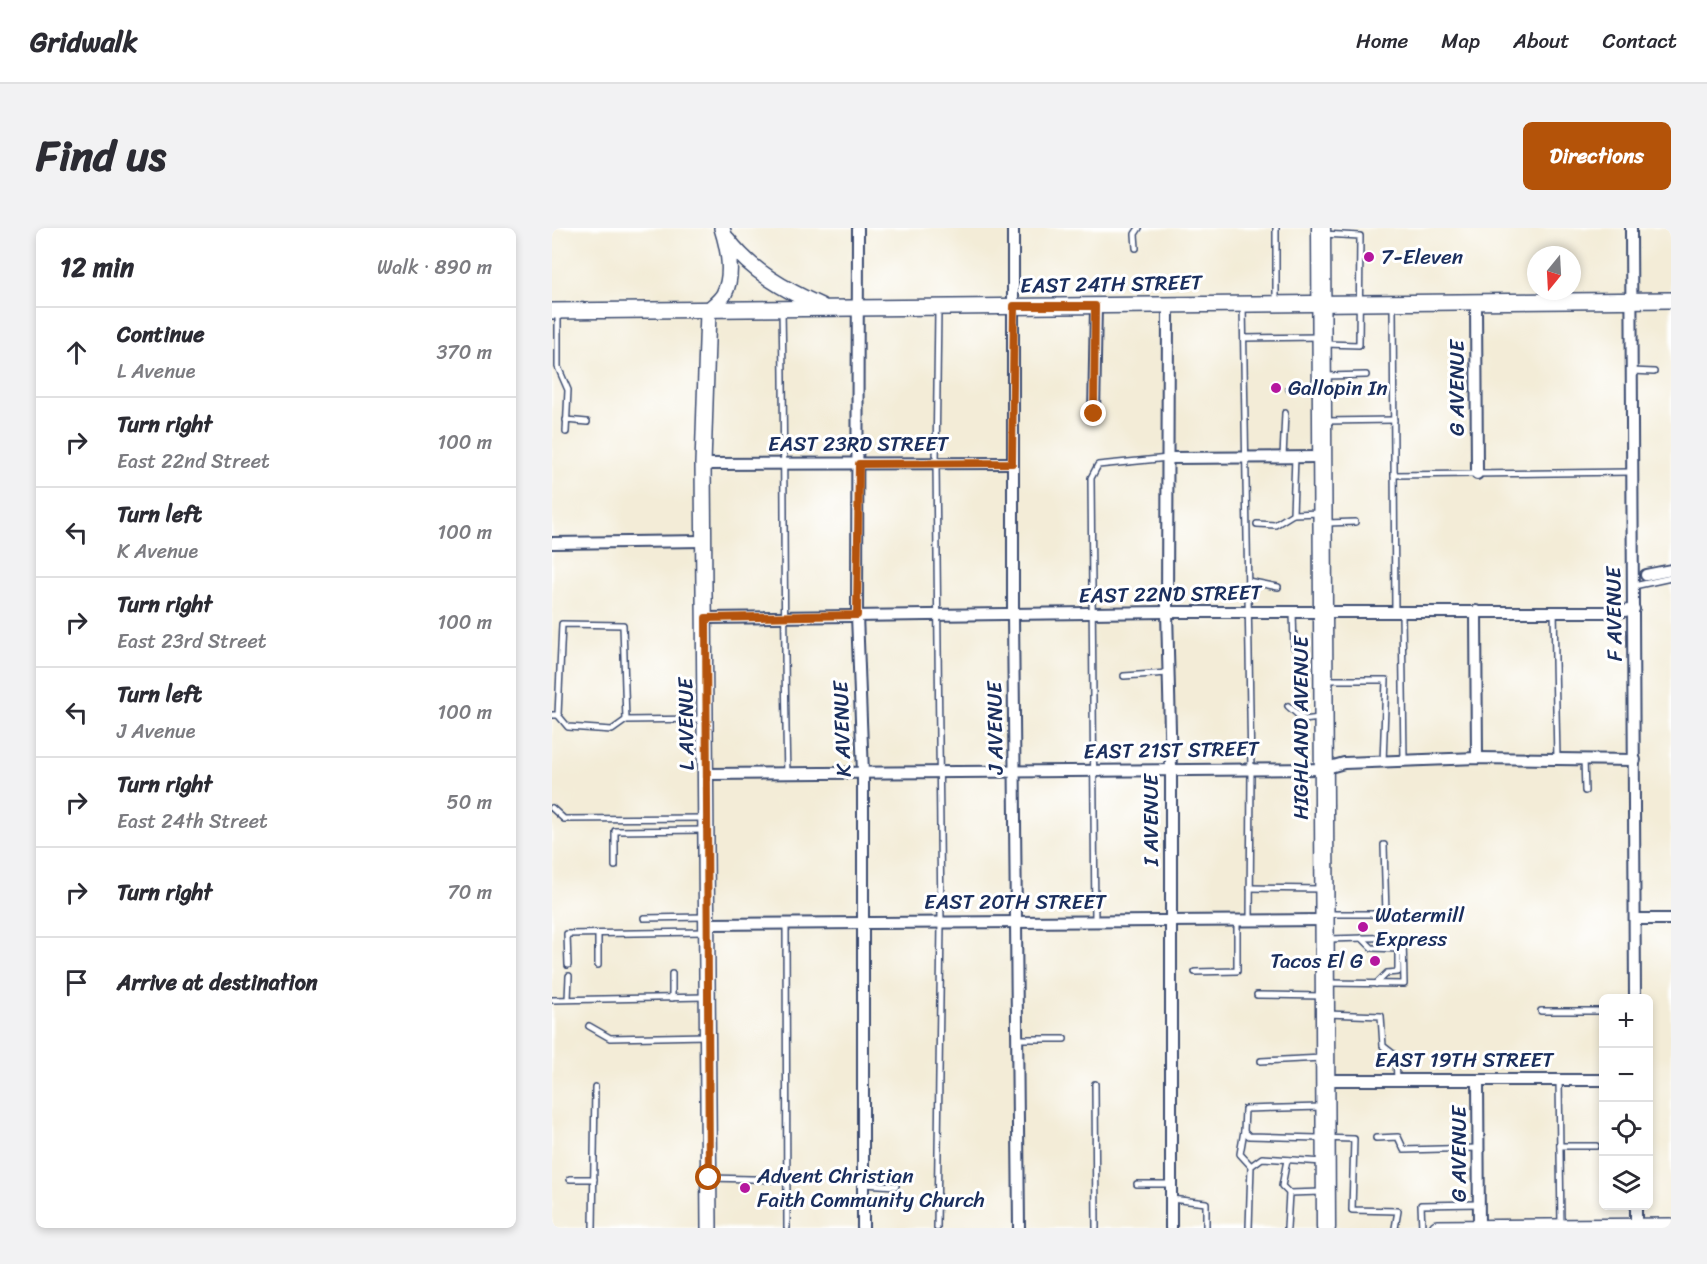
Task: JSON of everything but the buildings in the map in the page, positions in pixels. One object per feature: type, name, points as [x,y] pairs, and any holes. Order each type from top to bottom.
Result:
[{"type":"main road","name":"HIGHLAND AVENUE","points":[[1321,231],[1326,1228]]},
{"type":"street","name":"K AVENUE","points":[[858,228],[857,615],[863,773],[863,1228]]},
{"type":"street","name":"J AVENUE","points":[[1013,228],[1012,615],[1019,1228]]},
{"type":"street","name":"F AVENUE","points":[[1631,228],[1630,472],[1634,586],[1635,994]]},
{"type":"street","points":[[723,232],[735,251],[779,285],[827,308]]},
{"type":"street","points":[[708,310],[724,294],[728,279],[729,258],[723,232]]},
{"type":"street","name":"EAST 24TH STREET","points":[[555,311],[1671,300]]},
{"type":"street","name":"G AVENUE","points":[[1476,302],[1477,474]]},
{"type":"street","name":"I AVENUE","points":[[1168,305],[1167,612],[1171,770],[1171,1228]]},
{"type":"street","points":[[1094,414],[1095,306]]},
{"type":"street","name":"L AVENUE","points":[[708,310],[704,464],[708,774],[706,824],[709,1228]]},
{"type":"street","points":[[1168,458],[1321,457]]},
{"type":"street","name":"EAST 23RD STREET","points":[[704,464],[1012,463]]},
{"type":"street","points":[[552,543],[705,542]]},
{"type":"street","points":[[1646,576],[1671,570]]},
{"type":"street","name":"EAST 22ND STREET","points":[[706,618],[1167,612],[1323,614],[1554,610],[1619,612],[1634,609]]},
{"type":"street","points":[[1476,611],[1477,758]]},
{"type":"street","name":"EAST 21ST STREET","points":[[708,774],[1323,769],[1344,763],[1477,758],[1635,760]]},
{"type":"street","name":"EAST 20TH STREET","points":[[707,924],[1250,921],[1324,917]]},
{"type":"street","points":[[1635,919],[1671,919]]},
{"type":"street","name":"EAST 19TH STREET","points":[[1324,1080],[1599,1080]]},
{"type":"street","name":"G AVENUE","points":[[1478,1080],[1479,1228]]},
{"type":"street","points":[[1630,1227],[1635,1210]]},
{"type":"street","points":[[1437,1228],[1671,1226]]},
{"type":"lane","points":[[1136,248],[1135,234],[1139,228]]},
{"type":"lane","points":[[1276,228],[1276,304]]},
{"type":"lane","points":[[1244,338],[1321,340],[1359,345],[1360,236],[1321,231]]},
{"type":"lane","points":[[1393,303],[1394,475],[1404,762]]},
{"type":"lane","points":[[1243,304],[1251,769],[1250,921]]},
{"type":"lane","points":[[938,307],[936,463],[941,922],[938,1228]]},
{"type":"lane","points":[[782,308],[786,464],[783,616],[787,774]]},
{"type":"lane","points":[[555,311],[558,367],[568,390],[566,432]]},
{"type":"lane","points":[[1632,370],[1654,372]]},
{"type":"lane","points":[[1289,389],[1321,381],[1366,375]]},
{"type":"lane","points":[[1283,457],[1285,413]]},
{"type":"lane","points":[[567,420],[587,422]]},
{"type":"lane","points":[[1321,421],[1394,420]]},
{"type":"lane","points":[[1293,514],[1295,457]]},
{"type":"lane","points":[[1095,921],[1091,478],[1098,465],[1168,458]]},
{"type":"lane","points":[[1394,475],[1630,472]]},
{"type":"lane","points":[[1257,524],[1275,525],[1293,514],[1355,522]]},
{"type":"lane","points":[[1634,586],[1671,578]]},
{"type":"lane","points":[[1248,581],[1278,587]]},
{"type":"lane","points":[[1554,610],[1557,759]]},
{"type":"lane","points":[[1293,613],[1294,647]]},
{"type":"lane","points":[[626,720],[623,625],[562,624],[555,715],[567,727],[612,730],[626,720],[706,719]]},
{"type":"lane","points":[[1124,676],[1168,673]]},
{"type":"lane","points":[[1323,680],[1386,680],[1383,762]]},
{"type":"lane","points":[[1288,706],[1304,720],[1324,718]]},
{"type":"lane","points":[[1584,759],[1585,791]]},
{"type":"lane","points":[[552,808],[564,819],[706,824]]},
{"type":"lane","points":[[615,866],[615,831],[706,824]]},
{"type":"lane","points":[[1324,917],[1386,914],[1384,846]]},
{"type":"lane","points":[[1250,888],[1324,889]]},
{"type":"lane","points":[[644,918],[707,924]]},
{"type":"lane","points":[[1194,972],[1237,971],[1237,921]]},
{"type":"lane","points":[[568,965],[567,934],[598,934],[707,924]]},
{"type":"lane","points":[[786,924],[787,1228]]},
{"type":"lane","points":[[598,934],[598,965]]},
{"type":"lane","points":[[1324,939],[1403,937],[1404,984],[1376,984],[1324,998]]},
{"type":"lane","points":[[1362,938],[1372,948],[1398,949],[1398,972],[1387,973],[1376,984]]},
{"type":"lane","points":[[672,974],[672,998]]},
{"type":"lane","points":[[568,999],[569,976]]},
{"type":"lane","points":[[1257,995],[1324,998],[1382,1016],[1383,1046],[1396,1056],[1397,1080]]},
{"type":"lane","points":[[552,1000],[707,997]]},
{"type":"lane","points":[[1541,1011],[1599,1011]]},
{"type":"lane","points":[[589,1026],[610,1038],[708,1036]]},
{"type":"lane","points":[[1017,1039],[1064,1039]]},
{"type":"lane","points":[[1261,1061],[1324,1058]]},
{"type":"lane","points":[[1559,1080],[1561,1227]]},
{"type":"lane","points":[[1095,1084],[1096,1228]]},
{"type":"lane","points":[[593,1228],[595,1088]]},
{"type":"lane","points":[[1249,1228],[1251,1166],[1240,1154],[1245,1109],[1324,1107]]},
{"type":"lane","points":[[1244,1131],[1249,1136],[1325,1140],[1354,1139],[1352,1210],[1398,1211],[1395,1228]]},
{"type":"lane","points":[[1376,1138],[1398,1137],[1404,1150],[1478,1148]]},
{"type":"lane","points":[[1560,1146],[1596,1146]]},
{"type":"lane","points":[[1251,1166],[1262,1158],[1325,1162]]},
{"type":"lane","points":[[1287,1160],[1282,1186],[1290,1193],[1325,1192]]},
{"type":"lane","points":[[709,1178],[787,1180]]},
{"type":"lane","points":[[570,1179],[594,1179]]},
{"type":"lane","points":[[863,1184],[896,1186]]},
{"type":"lane","points":[[1137,1184],[1171,1184]]},
{"type":"lane","points":[[1287,1228],[1290,1193]]},
{"type":"lane","points":[[1171,1199],[1206,1203],[1206,1228]]},
{"type":"lane","points":[[1422,1228],[1421,1205],[1479,1204]]},
{"type":"place","name":"7-Eleven","points":[[1369,257]]},
{"type":"place","name":"Gallopin In","points":[[1276,388]]},
{"type":"place","name":"Watermill Express","points":[[1363,927]]},
{"type":"place","name":"Tacos El G","points":[[1375,961]]},
{"type":"place","name":"Advent Christian Faith Community Church","points":[[745,1188]]},
{"type":"route","points":[[709,1178],[706,618],[857,615],[859,464],[1012,463],[1014,306],[1095,306],[1094,414]]}]
